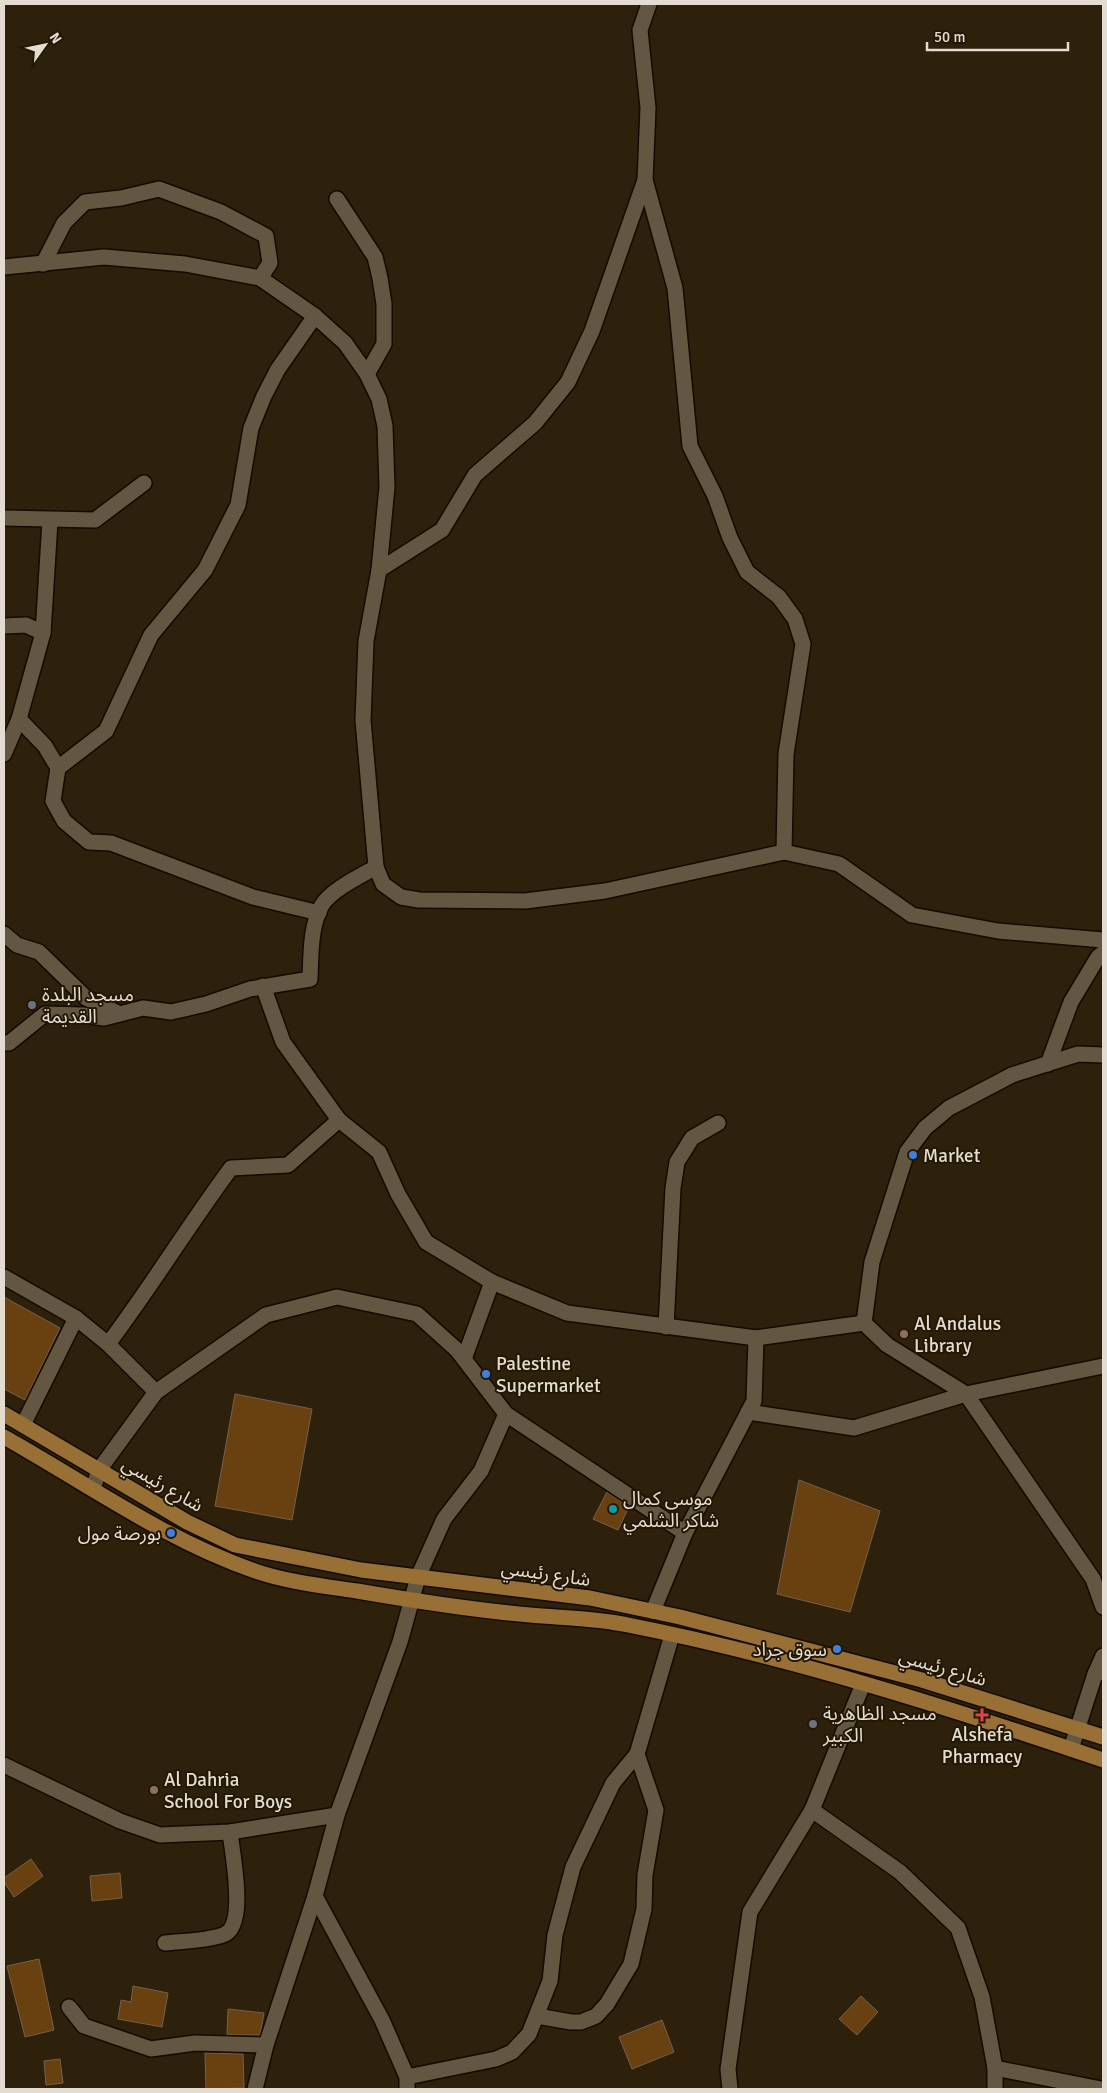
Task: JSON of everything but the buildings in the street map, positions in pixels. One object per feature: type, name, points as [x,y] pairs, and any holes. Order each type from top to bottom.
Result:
[{"type":"main road","name":"شارع رئيسي","points":[[4,1414],[187,1522],[235,1545],[361,1570],[590,1598],[653,1612],[922,1680],[1103,1737]]},
{"type":"main road","name":"شارع رئيسي","points":[[4,1437],[176,1538],[258,1572],[306,1583],[464,1609],[625,1624],[760,1655],[960,1711],[1103,1760]]},
{"type":"street","points":[[379,570],[442,530],[475,475],[535,423],[568,382],[592,331],[645,180],[648,108],[640,30],[649,4]]},
{"type":"street","points":[[645,180],[674,288],[690,446],[716,496],[730,538],[747,572],[779,597],[795,619],[803,644],[786,754],[784,852]]},
{"type":"street","points":[[43,264],[64,223],[85,202],[121,198],[158,189],[221,212],[266,236],[270,263],[260,278]]},
{"type":"street","points":[[337,199],[375,257],[380,278],[384,304],[384,344],[367,374]]},
{"type":"street","points":[[4,267],[104,257],[185,264],[260,278],[314,316],[345,343],[367,374],[379,399],[385,426],[387,487],[379,570],[366,641],[363,720],[376,867],[383,884],[401,897],[420,900],[525,901],[605,891],[784,852],[839,864],[912,915],[998,931],[1103,940]]},
{"type":"street","points":[[58,768],[106,731],[151,635],[205,570],[238,505],[252,428],[264,396],[278,369],[314,316]]},
{"type":"street","points":[[4,518],[50,521],[95,520],[144,483]]},
{"type":"street","points":[[4,754],[19,719],[44,633],[50,521]]},
{"type":"street","points":[[4,626],[26,625],[44,633]]},
{"type":"street","points":[[19,719],[45,746],[58,768],[53,801],[64,821],[89,842],[111,844],[245,894],[319,913]]},
{"type":"street","points":[[4,1043],[9,1043],[46,1014],[83,1015],[104,1018],[143,1008],[171,1012],[206,1004],[263,986],[310,979],[313,932],[322,905],[346,884],[376,867]]},
{"type":"street","points":[[4,934],[17,945],[39,952],[86,998],[120,1014]]},
{"type":"street","points":[[1048,1064],[1070,1002],[1098,957],[1103,953]]},
{"type":"street","points":[[263,986],[283,1042],[339,1120],[379,1152],[398,1194],[426,1242],[492,1282],[567,1313],[756,1338],[864,1323]]},
{"type":"street","points":[[864,1323],[872,1262],[907,1152],[925,1128],[949,1108],[1012,1075],[1078,1054],[1103,1055]]},
{"type":"street","points":[[108,1344],[141,1301],[187,1228],[231,1168],[288,1165],[339,1120]]},
{"type":"street","points":[[666,1327],[673,1188],[677,1162],[692,1138],[718,1123]]},
{"type":"street","points":[[4,1277],[76,1318],[108,1344],[156,1392]]},
{"type":"street","points":[[464,1359],[492,1282]]},
{"type":"street","points":[[93,1489],[99,1470],[156,1392],[266,1314],[337,1297],[417,1314],[464,1359],[506,1414],[685,1534]]},
{"type":"street","points":[[23,1425],[76,1318]]},
{"type":"street","points":[[864,1323],[887,1345],[966,1394],[1093,1579],[1103,1607]]},
{"type":"street","points":[[653,1612],[685,1534],[754,1401],[756,1338]]},
{"type":"street","points":[[748,1412],[854,1428],[966,1394],[1103,1366]]},
{"type":"street","points":[[255,2089],[266,2045],[315,1896],[337,1815],[400,1642],[418,1577],[444,1519],[481,1471],[506,1414]]},
{"type":"street","points":[[315,1896],[382,2020],[407,2083],[504,2056],[524,2041],[537,2016],[550,1981],[555,1934],[574,1867],[612,1784],[637,1754],[672,1635]]},
{"type":"street","points":[[1071,1749],[1099,1673],[1103,1656]]},
{"type":"street","points":[[730,2089],[728,2069],[750,1912],[812,1810],[863,1684]]},
{"type":"street","points":[[537,2016],[581,2022],[596,2016],[607,2004],[631,1964],[644,1909],[645,1875],[656,1810],[637,1754]]},
{"type":"street","points":[[4,1765],[120,1821],[160,1836],[230,1832],[337,1815]]},
{"type":"street","points":[[812,1810],[900,1872],[958,1928],[982,1997],[995,2068],[995,2089]]},
{"type":"street","points":[[165,1943],[224,1935],[236,1922],[238,1904],[230,1832]]},
{"type":"street","points":[[69,2007],[84,2026],[151,2049],[195,2043],[266,2045]]},
{"type":"street","points":[[995,2068],[1101,2089]]},
{"type":"place","name":"مسجد البلدة القديمة","points":[[32,1005]]},
{"type":"place","name":"Market","points":[[913,1155]]},
{"type":"place","name":"Al Andalus Library","points":[[904,1334]]},
{"type":"place","name":"Palestine Supermarket","points":[[486,1374]]},
{"type":"place","name":"موسى كمال شاكر الشلمي","points":[[613,1509]]},
{"type":"place","name":"بورصة مول","points":[[171,1533]]},
{"type":"place","name":"سوق جراد","points":[[837,1649]]},
{"type":"place","name":"Alshefa Pharmacy","points":[[982,1715]]},
{"type":"place","name":"مسجد الظاهرية الكبير","points":[[813,1724]]},
{"type":"place","name":"Al Dahria School For Boys","points":[[154,1790]]}]
